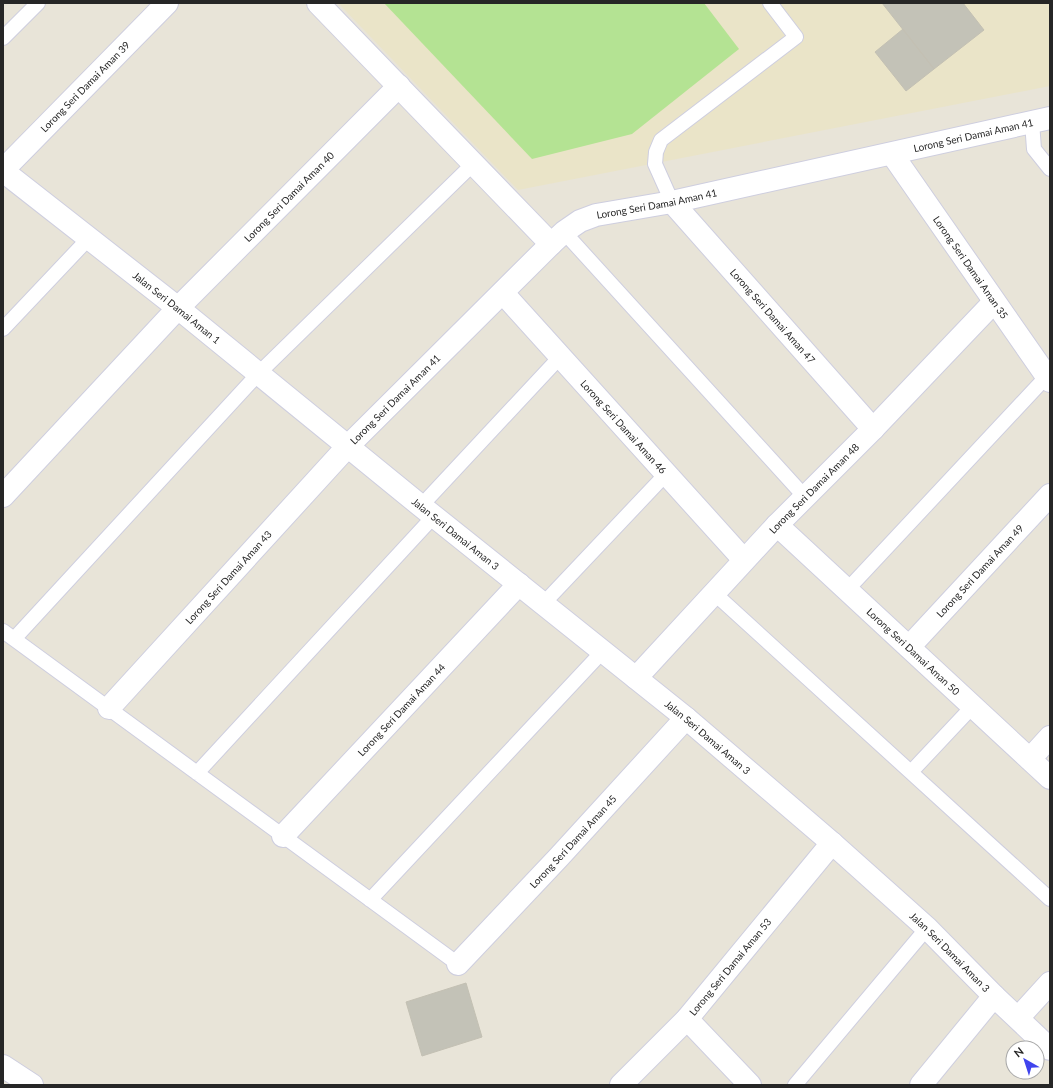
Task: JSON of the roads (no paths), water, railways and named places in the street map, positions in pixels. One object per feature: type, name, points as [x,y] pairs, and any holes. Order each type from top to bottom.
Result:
[{"type":"street","name":"Lorong Seri Damai Aman 39","points":[[3,171],[167,3]]},
{"type":"street","points":[[318,3],[473,164],[558,238]]},
{"type":"street","name":"Lorong Seri Damai Aman 40","points":[[3,496],[178,308],[399,86]]},
{"type":"street","name":"Lorong Seri Damai Aman 41","points":[[348,446],[558,238],[580,221],[596,215],[672,202],[1041,120]]},
{"type":"street","name":"Lorong Seri Damai Aman 35","points":[[892,154],[1048,378]]},
{"type":"street","name":"Jalan Seri Damai Aman 1","points":[[3,171],[178,308],[348,446]]},
{"type":"street","name":"Lorong Seri Damai Aman 47","points":[[672,202],[873,429]]},
{"type":"street","name":"Lorong Seri Damai Aman 46","points":[[503,294],[744,560]]},
{"type":"street","name":"Lorong Seri Damai Aman 48","points":[[636,678],[777,525],[873,429],[994,302]]},
{"type":"street","name":"Jalan Seri Damai Aman 3","points":[[348,446],[686,718],[927,928],[994,996],[1050,1049]]},
{"type":"street","name":"Lorong Seri Damai Aman 43","points":[[108,708],[348,446]]},
{"type":"street","name":"Lorong Seri Damai Aman 49","points":[[910,648],[1050,495]]},
{"type":"street","name":"Lorong Seri Damai Aman 50","points":[[777,525],[1050,778]]},
{"type":"street","name":"Lorong Seri Damai Aman 44","points":[[283,836],[519,584]]},
{"type":"street","name":"Lorong Seri Damai Aman 45","points":[[458,964],[559,857],[686,718]]},
{"type":"street","points":[[1030,759],[1050,737]]},
{"type":"street","name":"Lorong Seri Damai Aman 53","points":[[621,1085],[687,1019],[832,844]]},
{"type":"street","points":[[1018,1018],[1050,983]]},
{"type":"street","points":[[921,1085],[994,996]]},
{"type":"street","points":[[687,1019],[750,1085]]},
{"type":"street","points":[[3,1066],[32,1085]]},
{"type":"lane","points":[[5,34],[38,3]]},
{"type":"lane","points":[[672,202],[655,164],[656,152],[661,140],[796,37],[770,3]]},
{"type":"lane","points":[[1041,120],[1034,148],[1050,169]]},
{"type":"lane","points":[[458,964],[9,635],[259,373],[473,164]]},
{"type":"lane","points":[[3,329],[89,238]]},
{"type":"lane","points":[[558,238],[805,497]]},
{"type":"lane","points":[[197,773],[428,511],[560,357]]},
{"type":"lane","points":[[848,590],[1048,378]]},
{"type":"lane","points":[[543,604],[666,474]]},
{"type":"lane","points":[[714,593],[1050,899]]},
{"type":"lane","points":[[370,900],[603,651]]},
{"type":"lane","points":[[911,772],[973,706]]},
{"type":"lane","points":[[795,1085],[927,928]]}]
